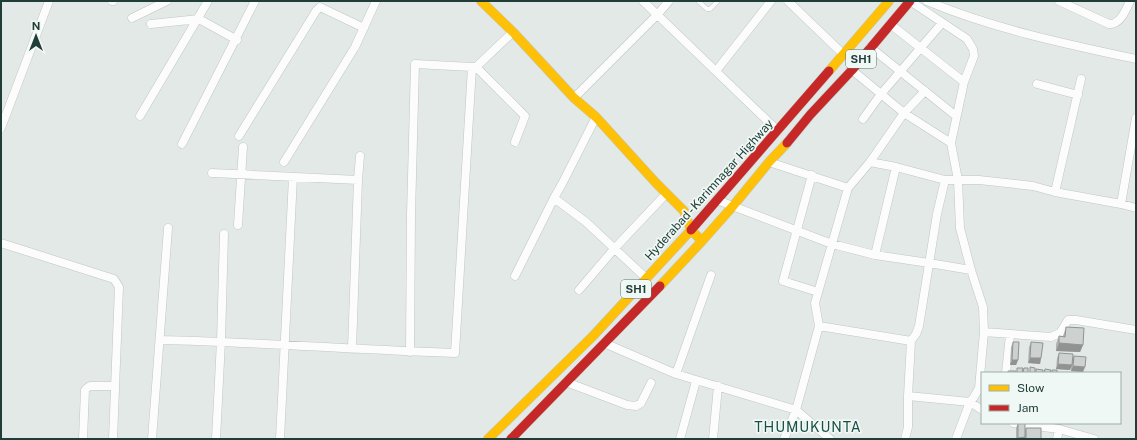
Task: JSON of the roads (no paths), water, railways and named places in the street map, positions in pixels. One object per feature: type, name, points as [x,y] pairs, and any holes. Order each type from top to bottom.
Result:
[{"type":"main road","points":[[481,1],[513,32],[574,98],[596,117],[666,194],[684,211],[703,217],[714,228]]},
{"type":"main road","name":"Hyderabad - Karimnagar Highway","points":[[488,439],[593,336],[703,217],[890,1]]},
{"type":"main road","name":"SH1","points":[[511,439],[714,228],[768,162],[786,145],[810,115],[852,70],[910,1]]},
{"type":"main road","points":[[684,211],[691,230],[702,241]]},
{"type":"street","points":[[1,128],[49,1]]},
{"type":"street","points":[[132,18],[167,1]]},
{"type":"street","points":[[140,116],[199,19],[208,1]]},
{"type":"street","points":[[182,144],[237,40],[255,1]]},
{"type":"street","points":[[284,162],[355,47],[376,1]]},
{"type":"street","points":[[643,1],[778,131]]},
{"type":"street","points":[[574,98],[658,14],[669,1]]},
{"type":"street","points":[[716,71],[772,1]]},
{"type":"street","points":[[788,1],[843,54]]},
{"type":"street","points":[[910,1],[967,39],[973,49],[974,56],[964,82],[951,143],[958,180],[960,228],[983,307],[984,332],[979,388],[970,402],[956,439]]},
{"type":"street","points":[[927,1],[947,9],[1045,39],[1136,59]]},
{"type":"street","points":[[1059,1],[1114,25],[1118,22],[1130,1]]},
{"type":"street","points":[[240,136],[316,11],[320,7],[364,28]]},
{"type":"street","points":[[151,24],[199,19],[237,40]]},
{"type":"street","points":[[863,119],[881,94],[901,73],[942,23]]},
{"type":"street","points":[[890,24],[964,82]]},
{"type":"street","points":[[160,340],[221,341],[285,346],[456,353],[474,67],[513,32]]},
{"type":"street","points":[[870,47],[956,116]]},
{"type":"street","points":[[410,352],[411,214],[415,64],[474,67],[524,116],[515,142]]},
{"type":"street","points":[[852,70],[904,113],[951,143]]},
{"type":"street","points":[[1055,192],[1081,79]]},
{"type":"street","points":[[1038,84],[1078,95]]},
{"type":"street","points":[[784,439],[796,410],[819,326],[816,303],[818,292],[848,188],[870,162],[904,113],[925,91]]},
{"type":"street","points":[[515,276],[596,117]]},
{"type":"street","points":[[1121,204],[1136,118]]},
{"type":"street","points":[[238,225],[243,148]]},
{"type":"street","points":[[352,349],[360,156]]},
{"type":"street","points":[[768,162],[812,175],[848,188]]},
{"type":"street","points":[[870,162],[896,167],[945,180],[979,180],[1033,186],[1055,192],[1136,208]]},
{"type":"street","points":[[875,255],[896,167]]},
{"type":"street","points":[[212,173],[358,180]]},
{"type":"street","points":[[812,175],[783,281],[818,292]]},
{"type":"street","points":[[280,439],[293,177]]},
{"type":"street","points":[[905,439],[908,427],[910,341],[916,334],[919,326],[937,214],[945,180]]},
{"type":"street","points":[[579,290],[614,249],[666,194]]},
{"type":"street","points":[[554,198],[586,222],[646,278]]},
{"type":"street","points":[[717,200],[832,244],[875,255],[971,270]]},
{"type":"street","points":[[152,439],[168,228]]},
{"type":"street","points":[[216,439],[224,234]]},
{"type":"street","points":[[1,243],[114,279],[119,287],[113,439]]},
{"type":"street","points":[[676,374],[711,275]]},
{"type":"street","points":[[984,332],[1051,337],[1060,333],[1068,320],[1136,330]]},
{"type":"street","points":[[819,326],[910,341]]},
{"type":"street","points":[[1006,372],[1010,335]]},
{"type":"street","points":[[604,343],[696,381],[718,386],[796,410],[830,439]]},
{"type":"street","points":[[680,439],[696,381]]},
{"type":"street","points":[[566,382],[627,405],[636,406],[641,403],[651,383]]},
{"type":"street","points":[[83,439],[85,390],[90,386],[115,386]]},
{"type":"street","points":[[713,439],[718,386]]},
{"type":"street","points":[[908,396],[970,402],[981,409]]},
{"type":"street","points":[[1021,424],[1059,429],[1094,439]]},
{"type":"street","points":[[1057,439],[1059,429]]},
{"type":"lane","points":[[698,1],[707,9],[710,9],[718,1]]},
{"type":"district","name":"THUMUKUNTA","points":[[808,427]]}]
